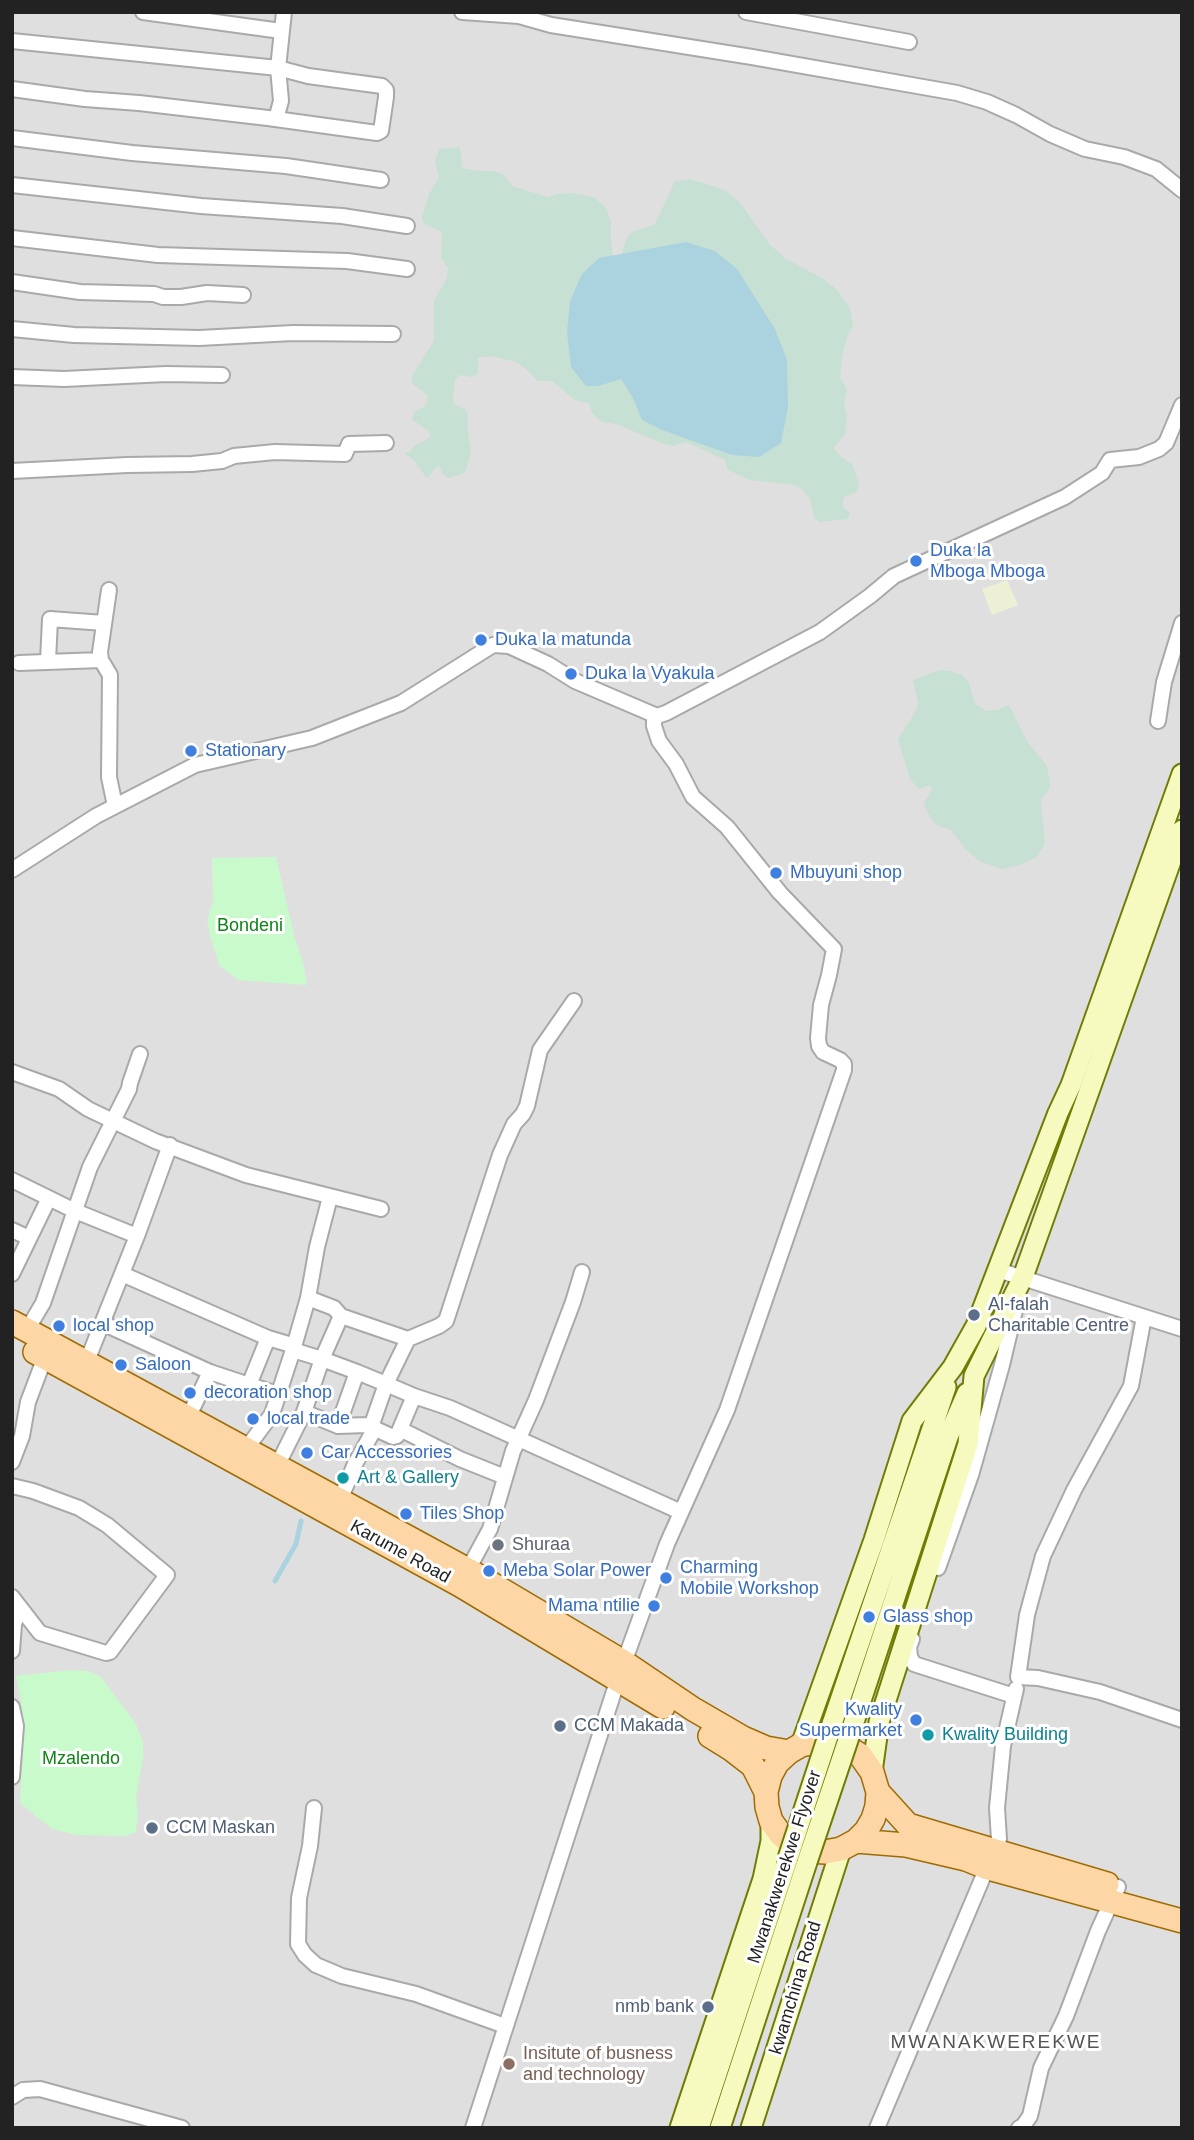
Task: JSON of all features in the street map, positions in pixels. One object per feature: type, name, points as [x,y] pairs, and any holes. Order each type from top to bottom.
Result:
[{"type":"main road","points":[[992,1860],[966,1859],[906,1844],[849,1845],[825,1852],[809,1851],[794,1845],[781,1835],[771,1821],[766,1807],[766,1792],[769,1776],[777,1763],[795,1748],[874,1540],[912,1421],[953,1367],[976,1326],[1071,1084],[1182,774]]},
{"type":"main road","name":"Mwanakwerekwe Flyover","points":[[842,1727],[948,1437],[974,1376],[1023,1277],[1182,830]]},
{"type":"main road","points":[[17,1331],[83,1360],[185,1425],[246,1449],[340,1500],[464,1578]]},
{"type":"main road","name":"Karume Road","points":[[17,1331],[45,1357],[185,1425],[464,1578],[622,1671],[753,1766],[766,1792]]},
{"type":"main road","name":"Mwanakwerekwe Flyover","points":[[699,2128],[798,1860],[953,1367]]},
{"type":"main road","points":[[849,1845],[866,1831],[877,1806],[875,1782],[879,1721],[968,1444],[974,1376]]},
{"type":"main road","points":[[622,1671],[766,1748],[795,1748],[821,1741],[842,1744],[860,1755],[875,1782],[908,1825],[992,1860],[1116,1895],[1182,1921]]},
{"type":"main road","points":[[680,2128],[763,1879],[771,1841],[771,1821]]},
{"type":"main road","name":"kwamchina Road","points":[[751,2128],[849,1845]]},
{"type":"main road","name":"Mwanakwerekwe Flyover","points":[[720,2128],[798,1860]]},
{"type":"main road","points":[[1116,1895],[1182,1905]]},
{"type":"street","points":[[144,12],[281,31]]},
{"type":"street","points":[[276,119],[281,101],[278,68],[284,12]]},
{"type":"street","points":[[462,12],[519,16],[551,25],[957,93],[1016,115],[1085,149],[1124,157],[1156,169],[1182,190]]},
{"type":"street","points":[[746,12],[909,42]]},
{"type":"street","points":[[12,41],[278,68],[321,78],[382,86],[386,90],[386,97],[381,131],[377,133],[12,89]]},
{"type":"street","points":[[12,138],[132,153],[286,166],[381,180]]},
{"type":"street","points":[[12,185],[201,206],[342,216],[407,226]]},
{"type":"street","points":[[12,238],[158,255],[347,261],[407,268]]},
{"type":"street","points":[[12,282],[80,292],[154,294],[163,297],[207,293],[243,295]]},
{"type":"street","points":[[12,329],[74,335],[199,338],[293,333],[393,334]]},
{"type":"street","points":[[12,377],[64,379],[166,374],[222,375]]},
{"type":"street","points":[[473,2128],[622,1671],[667,1544],[727,1410],[844,1066],[840,1060],[823,1052],[819,1046],[821,1005],[834,949],[780,893],[727,827],[693,797],[676,764],[659,741],[653,721],[657,716],[820,632],[894,576],[1065,497],[1102,473],[1110,460],[1139,457],[1159,449],[1166,443],[1182,405]]},
{"type":"street","points":[[12,471],[192,464],[275,452],[345,454],[349,444],[386,443]]},
{"type":"street","points":[[108,590],[101,660],[110,675],[108,776],[115,806]]},
{"type":"street","points":[[48,661],[50,619],[104,623]]},
{"type":"street","points":[[1158,721],[1164,682],[1182,623]]},
{"type":"street","points":[[12,870],[115,806],[195,765],[312,738],[401,703],[493,645],[509,646],[548,664],[575,681],[657,716]]},
{"type":"street","points":[[19,663],[101,660]]},
{"type":"street","points":[[340,1500],[373,1428],[386,1384],[408,1339],[446,1321],[500,1155],[513,1124],[527,1106],[540,1050],[574,1001]]},
{"type":"street","points":[[17,1331],[44,1303],[90,1167],[129,1089],[140,1054]]},
{"type":"street","points":[[12,1072],[59,1089],[88,1109],[114,1122],[246,1175],[381,1209]]},
{"type":"street","points":[[83,1360],[91,1351],[102,1324],[170,1146]]},
{"type":"street","points":[[12,1180],[75,1211],[137,1236]]},
{"type":"street","points":[[246,1449],[272,1414],[294,1348],[330,1197]]},
{"type":"street","points":[[12,1274],[50,1198]]},
{"type":"street","points":[[12,1230],[29,1238]]},
{"type":"street","points":[[998,1270],[1182,1329]]},
{"type":"street","points":[[464,1578],[490,1529],[505,1478],[582,1272]]},
{"type":"street","points":[[122,1274],[268,1338],[450,1408],[681,1512]]},
{"type":"street","points":[[1014,1696],[914,1664],[909,1647],[971,1475],[1023,1277]]},
{"type":"street","points":[[308,1298],[334,1308],[341,1316],[408,1339]]},
{"type":"street","points":[[277,1466],[304,1412],[321,1359],[341,1316]]},
{"type":"street","points":[[877,2128],[999,1839],[997,1808],[1003,1746],[1018,1677],[1027,1615],[1043,1556],[1074,1490],[1131,1386],[1144,1317]]},
{"type":"street","points":[[102,1324],[210,1372],[278,1394]]},
{"type":"street","points":[[249,1385],[268,1338]]},
{"type":"street","points":[[12,1462],[22,1436],[28,1402],[45,1357]]},
{"type":"street","points":[[185,1425],[210,1372]]},
{"type":"street","points":[[338,1426],[357,1372]]},
{"type":"street","points":[[304,1412],[338,1426],[373,1428],[393,1437],[397,1436],[414,1396]]},
{"type":"street","points":[[400,1429],[505,1478]]},
{"type":"street","points":[[12,1486],[33,1490],[79,1508],[107,1525],[167,1575],[110,1652],[106,1653],[40,1633],[16,1602]]},
{"type":"street","points":[[12,1651],[16,1602]]},
{"type":"street","points":[[1018,1677],[1038,1678],[1100,1692],[1182,1720]]},
{"type":"street","points":[[12,1707],[16,1726],[12,1777]]},
{"type":"street","points":[[314,1808],[310,1846],[299,1898],[298,1944],[305,1955],[316,1965],[342,1976],[416,1994],[505,2026]]},
{"type":"street","points":[[1018,2128],[1023,2126],[1030,2116],[1041,2068],[1066,2016],[1098,1931],[1116,1895]]},
{"type":"street","points":[[12,2098],[23,2091],[40,2089],[183,2128]]},
{"type":"shaded area","points":[[12,12],[1182,12],[1182,2128],[12,2128]]},
{"type":"green space","points":[[460,147],[462,168],[503,174],[512,186],[548,197],[571,193],[594,197],[606,208],[611,222],[614,262],[621,262],[628,236],[634,231],[655,224],[675,181],[690,179],[725,190],[741,204],[770,245],[785,258],[825,280],[838,291],[850,308],[853,326],[842,356],[840,378],[847,389],[844,403],[847,418],[845,434],[834,448],[853,465],[859,486],[855,493],[844,497],[844,509],[850,513],[848,519],[819,522],[814,517],[810,499],[802,489],[794,485],[750,480],[728,470],[725,460],[686,442],[673,446],[664,444],[616,424],[602,422],[592,413],[589,403],[575,400],[552,381],[538,381],[516,362],[491,356],[478,358],[478,374],[472,377],[459,375],[455,380],[454,404],[466,409],[468,416],[471,452],[465,473],[449,478],[442,474],[440,466],[437,466],[428,477],[425,476],[414,460],[404,453],[410,452],[414,446],[431,437],[428,431],[412,419],[415,411],[424,407],[428,396],[412,383],[412,376],[434,341],[434,301],[447,278],[448,268],[441,258],[442,232],[424,224],[422,218],[429,194],[439,178],[435,162],[439,149]]},
{"type":"green space","points":[[1007,580],[1018,605],[992,615],[982,589]]},
{"type":"green space","points":[[940,670],[962,675],[969,683],[975,704],[986,711],[1009,705],[1028,743],[1047,765],[1050,787],[1041,800],[1045,844],[1035,858],[1020,865],[1002,869],[981,862],[965,849],[951,830],[936,825],[927,812],[924,803],[932,790],[930,785],[919,789],[910,779],[898,739],[916,711],[918,703],[913,680]]},
{"type":"green space","name":"Bondeni","points":[[276,857],[307,985],[238,980],[219,965],[211,939],[207,921],[213,901],[212,858]]},
{"type":"green space","name":"Mzalendo","points":[[71,1670],[88,1671],[101,1677],[135,1722],[143,1742],[136,1798],[136,1832],[125,1836],[77,1835],[52,1829],[20,1803],[23,1740],[21,1700],[16,1676]]},
{"type":"water","points":[[686,242],[715,251],[737,269],[775,329],[787,360],[788,407],[781,443],[759,457],[732,455],[662,430],[642,420],[621,379],[598,386],[586,386],[571,367],[567,332],[570,301],[582,274],[599,258]]},
{"type":"waterway","points":[[275,1581],[296,1544],[301,1521]]},
{"type":"place","name":"Duka la Mboga Mboga","points":[[916,561]]},
{"type":"place","name":"Duka la matunda","points":[[481,640]]},
{"type":"place","name":"Duka la Vyakula","points":[[571,674]]},
{"type":"place","name":"Stationary","points":[[191,751]]},
{"type":"place","name":"Mbuyuni shop","points":[[776,873]]},
{"type":"place","name":"Al-falah Charitable Centre","points":[[974,1315]]},
{"type":"place","name":"local shop","points":[[59,1326]]},
{"type":"place","name":"Saloon","points":[[121,1365]]},
{"type":"place","name":"decoration shop","points":[[190,1393]]},
{"type":"place","name":"local trade","points":[[253,1419]]},
{"type":"place","name":"Car Accessories","points":[[307,1453]]},
{"type":"place","name":"Art & Gallery","points":[[343,1478]]},
{"type":"place","name":"Tiles Shop","points":[[406,1514]]},
{"type":"place","name":"Shuraa","points":[[498,1545]]},
{"type":"place","name":"Meba Solar Power","points":[[489,1571]]},
{"type":"place","name":"Charming Mobile Workshop","points":[[666,1578]]},
{"type":"place","name":"Mama ntilie","points":[[654,1606]]},
{"type":"place","name":"Glass shop","points":[[869,1617]]},
{"type":"place","name":"Kwality Supermarket","points":[[916,1720]]},
{"type":"place","name":"CCM Makada","points":[[560,1726]]},
{"type":"place","name":"Kwality Building","points":[[928,1735]]},
{"type":"place","name":"CCM Maskan","points":[[152,1828]]},
{"type":"place","name":"nmb bank","points":[[708,2007]]},
{"type":"place","name":"Insitute of busness and technology","points":[[509,2064]]},
{"type":"district","name":"MWANAKWEREKWE","points":[[996,2043]]}]
